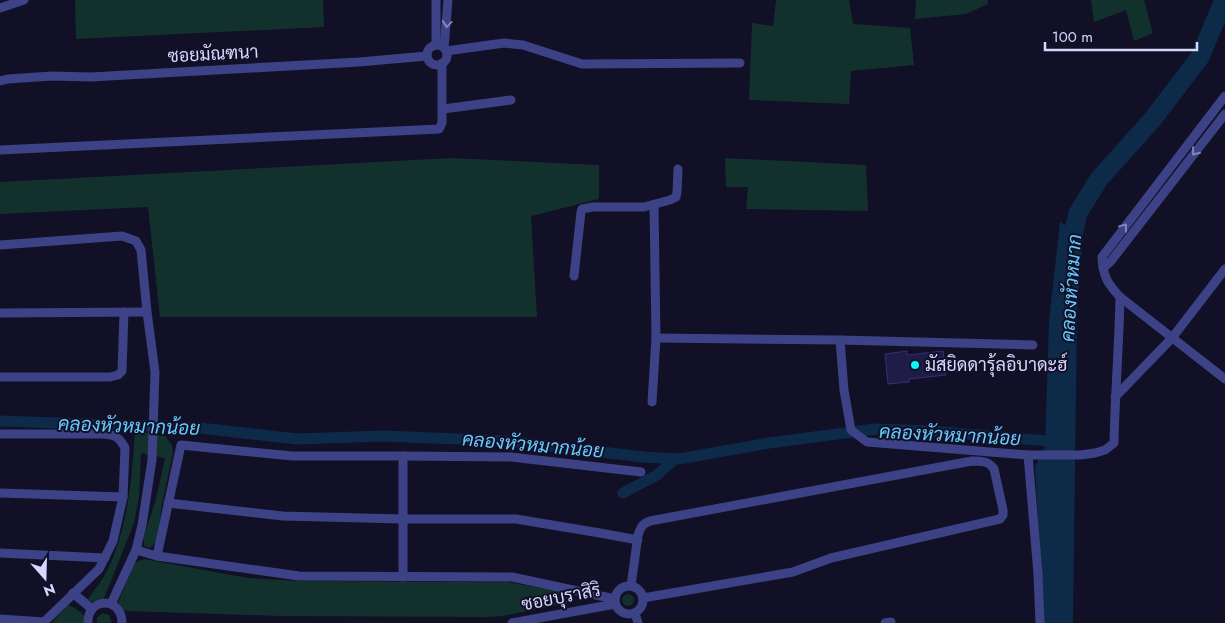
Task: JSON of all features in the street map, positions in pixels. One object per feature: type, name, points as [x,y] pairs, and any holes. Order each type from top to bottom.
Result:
[{"type":"street","points":[[0,8],[24,0]]},
{"type":"street","points":[[0,150],[438,129],[442,123],[443,108],[441,99],[442,63],[447,57],[442,48],[436,0]]},
{"type":"street","points":[[442,48],[448,0]]},
{"type":"street","points":[[427,56],[428,49],[433,45],[442,48],[504,43],[523,45],[582,64],[740,64]]},
{"type":"street","name":"ซอยมัณฑนา","points":[[0,81],[35,77],[91,77],[358,62],[427,56],[432,63],[442,63]]},
{"type":"street","points":[[1225,96],[1102,257],[1102,268],[1106,278],[1110,286],[1120,296],[1225,379]]},
{"type":"street","points":[[443,108],[511,100]]},
{"type":"street","points":[[1102,268],[1111,261],[1225,114]]},
{"type":"street","points":[[574,276],[582,209],[593,207],[644,207],[670,200],[676,197],[678,192],[678,169]]},
{"type":"street","points":[[652,402],[656,338],[654,205]]},
{"type":"street","points":[[0,245],[122,236],[136,241],[141,250],[155,372],[152,460],[142,525],[136,550],[111,604]]},
{"type":"street","points":[[1114,397],[1172,338],[1225,269]]},
{"type":"street","points":[[840,340],[844,390],[851,430],[867,442],[1032,455],[1080,455],[1095,453],[1105,450],[1114,443],[1114,397],[1119,339],[1120,296]]},
{"type":"street","points":[[0,312],[147,312]]},
{"type":"street","points":[[0,377],[110,377],[118,375],[122,371],[124,312]]},
{"type":"street","points":[[656,338],[1033,344]]},
{"type":"street","points":[[0,434],[114,435],[121,441],[124,448],[123,497],[114,541],[99,569],[44,622],[0,619]]},
{"type":"street","points":[[157,556],[181,445],[292,456],[511,458],[641,472]]},
{"type":"street","points":[[1032,455],[1040,623]]},
{"type":"street","points":[[402,577],[403,456]]},
{"type":"street","points":[[638,623],[635,612],[639,610],[643,598],[639,590],[631,586],[638,540],[644,523],[657,519],[972,461],[988,463],[994,469],[1003,510],[1003,515],[1000,519],[831,558],[793,572],[643,598]]},
{"type":"street","points":[[0,493],[123,497]]},
{"type":"street","points":[[168,503],[283,516],[516,519],[638,540]]},
{"type":"street","points":[[136,550],[157,556],[298,576],[512,577],[615,601]]},
{"type":"street","points":[[0,553],[106,558]]},
{"type":"street","name":"ซอยบุราสิริ","points":[[631,586],[619,590],[615,601],[617,608],[625,613],[635,612]]},
{"type":"street","points":[[73,593],[92,609]]},
{"type":"street","name":"ซอยบุราสิริ","points":[[512,623],[615,601]]},
{"type":"street","points":[[88,623],[89,614],[92,609],[102,603],[111,604],[117,608],[122,623]]},
{"type":"green space","points":[[75,0],[323,0],[324,27],[76,39]]},
{"type":"green space","points":[[776,0],[849,0],[853,24],[910,28],[914,65],[851,71],[849,104],[749,100],[752,23],[773,26]]},
{"type":"green space","points":[[916,0],[987,0],[988,4],[966,14],[915,19]]},
{"type":"green space","points":[[1091,0],[1144,0],[1153,33],[1134,41],[1126,10],[1094,22]]},
{"type":"green space","points":[[452,158],[599,165],[599,199],[531,216],[537,317],[160,317],[148,207],[0,214],[0,182]]},
{"type":"green space","points":[[725,158],[866,165],[868,211],[746,209],[748,187],[726,187]]},
{"type":"green space","points":[[135,431],[165,436],[172,445],[173,453],[162,504],[157,541],[150,548],[144,546],[144,536],[156,499],[165,458],[141,453],[139,497],[134,523],[103,601],[93,602],[88,600],[112,560],[126,513]]},
{"type":"green space","points":[[144,559],[248,578],[298,581],[507,582],[571,593],[575,599],[573,602],[502,616],[487,617],[281,616],[123,610],[118,602],[134,564]]},
{"type":"green space","points":[[626,594],[630,594],[634,600],[630,606],[626,606],[622,602],[622,598]]},
{"type":"green space","points":[[67,605],[80,611],[87,623],[52,623]]},
{"type":"green space","points":[[102,613],[109,615],[111,623],[97,623],[97,618]]},
{"type":"water","points":[[1060,222],[1083,235],[1077,313],[1073,623],[1044,623],[1035,467],[1045,446],[1049,321]]},
{"type":"building","name":"มัสยิดดารุ้ลอิบาดะฮ์","points":[[907,351],[907,355],[943,351],[946,375],[909,379],[909,382],[888,384],[885,354]]},
{"type":"waterway","name":"คลองหัวหมาก","points":[[1069,254],[1078,213],[1099,179],[1152,120],[1200,57],[1224,0]]},
{"type":"waterway","name":"คลองหัวหมากน้อย","points":[[0,421],[200,428],[297,439],[383,436],[507,441],[644,457],[679,459],[769,443],[875,429],[932,431],[1059,442]]},
{"type":"waterway","points":[[623,493],[657,475],[675,459]]},
{"type":"place","name":"มัสยิดดารุ้ลอิบาดะฮ์","points":[[915,365]]}]
